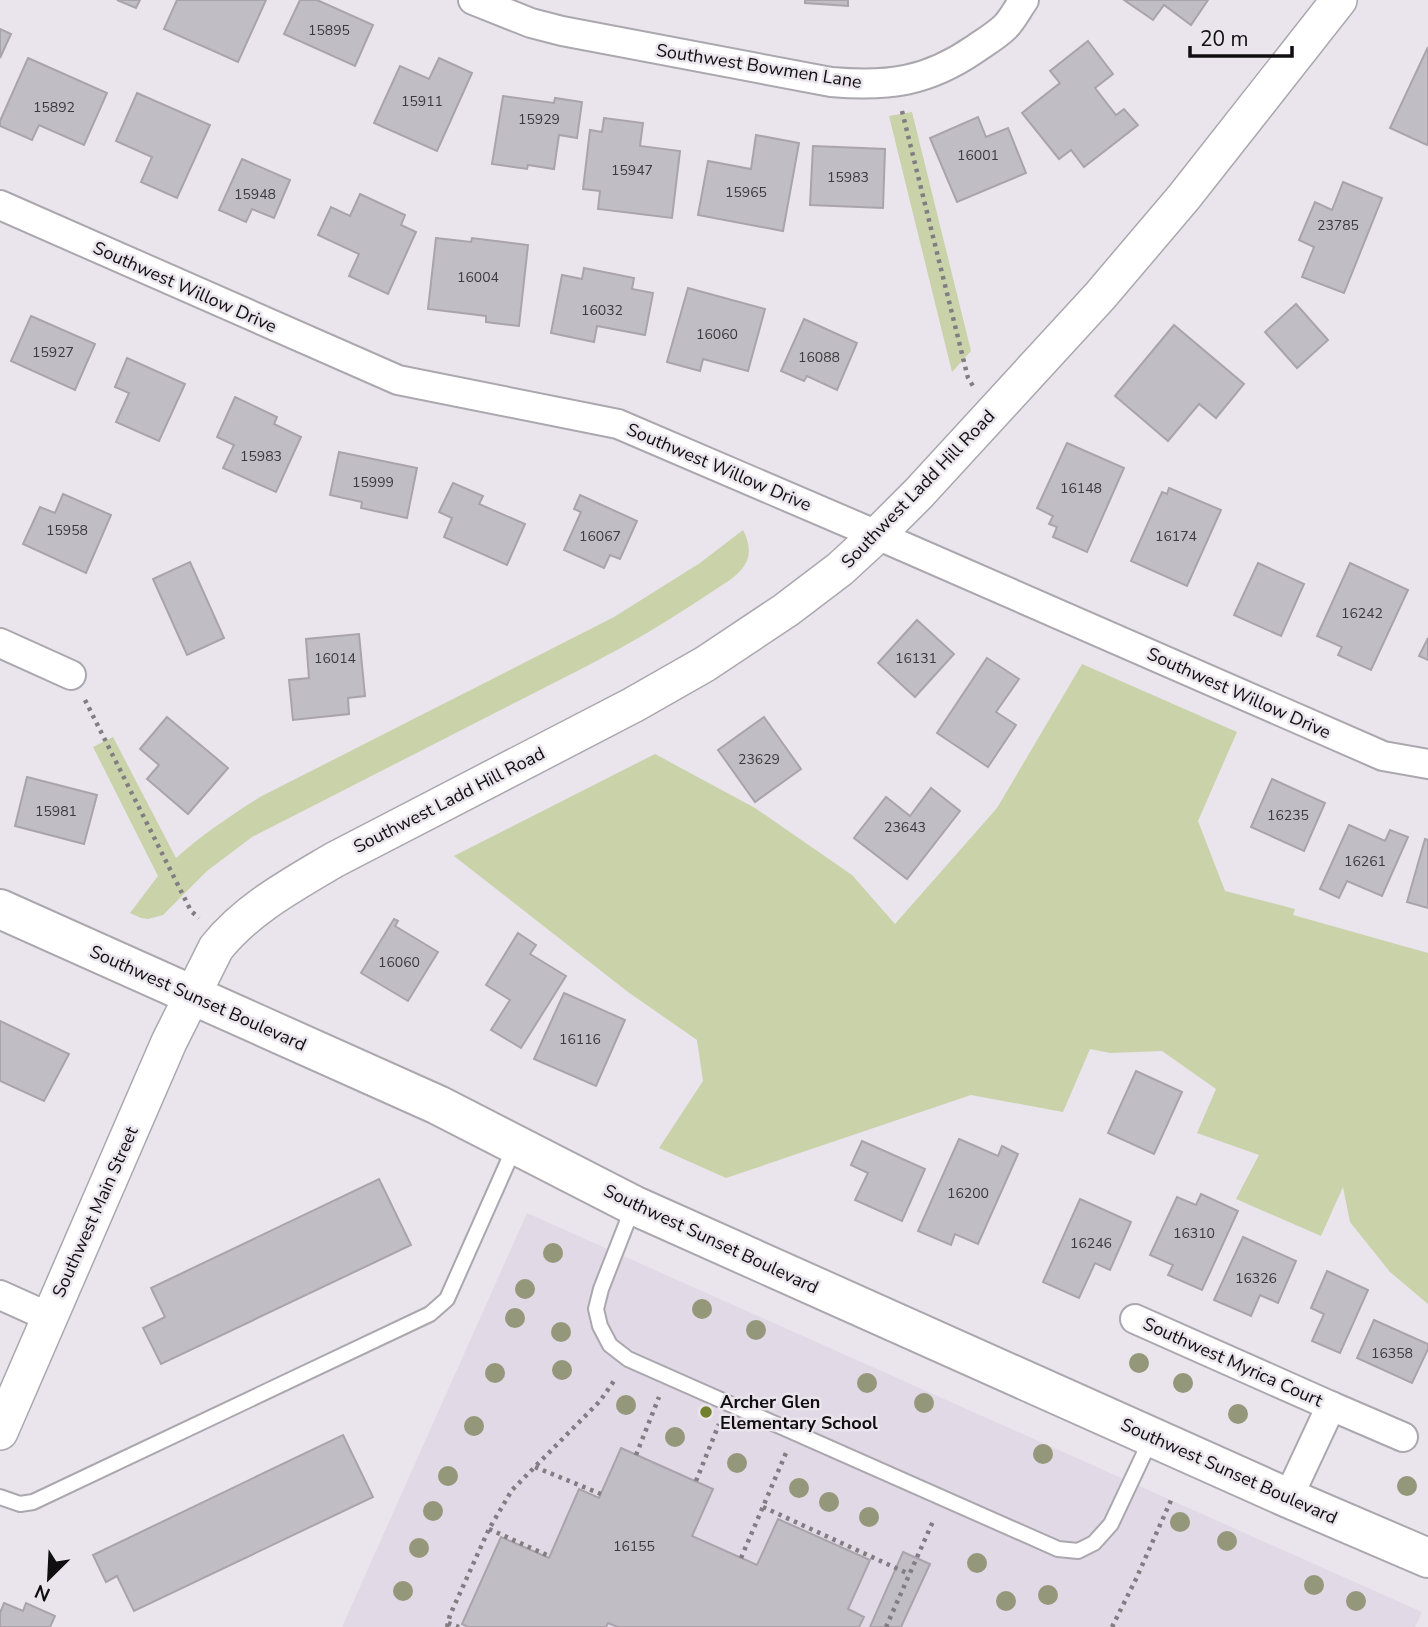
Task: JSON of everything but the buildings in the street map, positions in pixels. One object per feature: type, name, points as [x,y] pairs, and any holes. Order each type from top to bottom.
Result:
[{"type":"main road","name":"Southwest Sunset Boulevard","points":[[0,909],[438,1105],[634,1205],[1428,1558]]},
{"type":"street","name":"Southwest Bowmen Lane","points":[[473,0],[531,23],[562,31],[831,82],[866,85],[922,76],[970,53],[1006,26],[1024,0]]},
{"type":"street","name":"Southwest Ladd Hill Road","points":[[192,994],[215,948],[225,936],[287,887],[633,705],[705,664],[786,611],[840,569],[919,493],[1100,296],[1184,197],[1339,0]]},
{"type":"street","name":"Southwest Willow Drive","points":[[0,205],[398,380],[618,424],[1383,756],[1428,764]]},
{"type":"street","points":[[0,643],[71,675]]},
{"type":"street","name":"Southwest Main Street","points":[[0,1432],[192,994]]},
{"type":"street","points":[[0,1295],[49,1317]]},
{"type":"street","name":"Southwest Myrica Court","points":[[1135,1318],[1403,1437]]},
{"type":"street","name":"Southwest Myrica Court","points":[[1288,1497],[1331,1406]]},
{"type":"lane","points":[[0,1497],[20,1504],[33,1502],[430,1314],[447,1299],[515,1145]]},
{"type":"lane","points":[[634,1205],[601,1289],[596,1309],[600,1326],[610,1345],[628,1359],[666,1377],[1058,1549],[1078,1551],[1094,1543],[1111,1524],[1152,1436]]},
{"type":"path","points":[[897,82],[968,377],[976,391],[995,410]]},
{"type":"path","points":[[71,675],[191,911],[225,936]]},
{"type":"path","points":[[459,1627],[448,1625],[450,1615],[489,1529],[512,1490],[600,1401],[628,1359]]},
{"type":"path","points":[[636,1455],[666,1377]]},
{"type":"path","points":[[696,1481],[727,1403]]},
{"type":"path","points":[[741,1558],[795,1433]]},
{"type":"path","points":[[536,1467],[601,1494]]},
{"type":"path","points":[[1112,1627],[1172,1498]]},
{"type":"path","points":[[886,1627],[942,1499]]},
{"type":"path","points":[[764,1507],[909,1574]]},
{"type":"path","points":[[489,1529],[550,1556]]},
{"type":"shaded area","name":"Archer Glen Elementary School","points":[[527,1213],[1422,1612],[1415,1627],[342,1627]]},
{"type":"green space","points":[[912,112],[971,351],[952,372],[889,116]]},
{"type":"green space","points":[[743,530],[749,552],[741,570],[680,613],[601,659],[252,837],[207,871],[163,915],[148,919],[130,913],[158,876],[93,747],[113,737],[176,858],[216,826],[260,797],[614,617],[700,563]]},
{"type":"green space","points":[[1082,664],[1237,732],[1198,821],[1225,891],[1295,909],[1293,915],[1428,953],[1428,1304],[1390,1272],[1350,1222],[1343,1187],[1321,1236],[1236,1199],[1259,1155],[1197,1133],[1216,1089],[1162,1051],[1110,1053],[1090,1049],[1063,1112],[971,1095],[726,1178],[659,1148],[703,1081],[697,1040],[628,992],[454,856],[655,754],[755,808],[852,875],[895,924],[997,808]]},
{"type":"place","name":"Archer Glen Elementary School","points":[[706,1412]]}]
